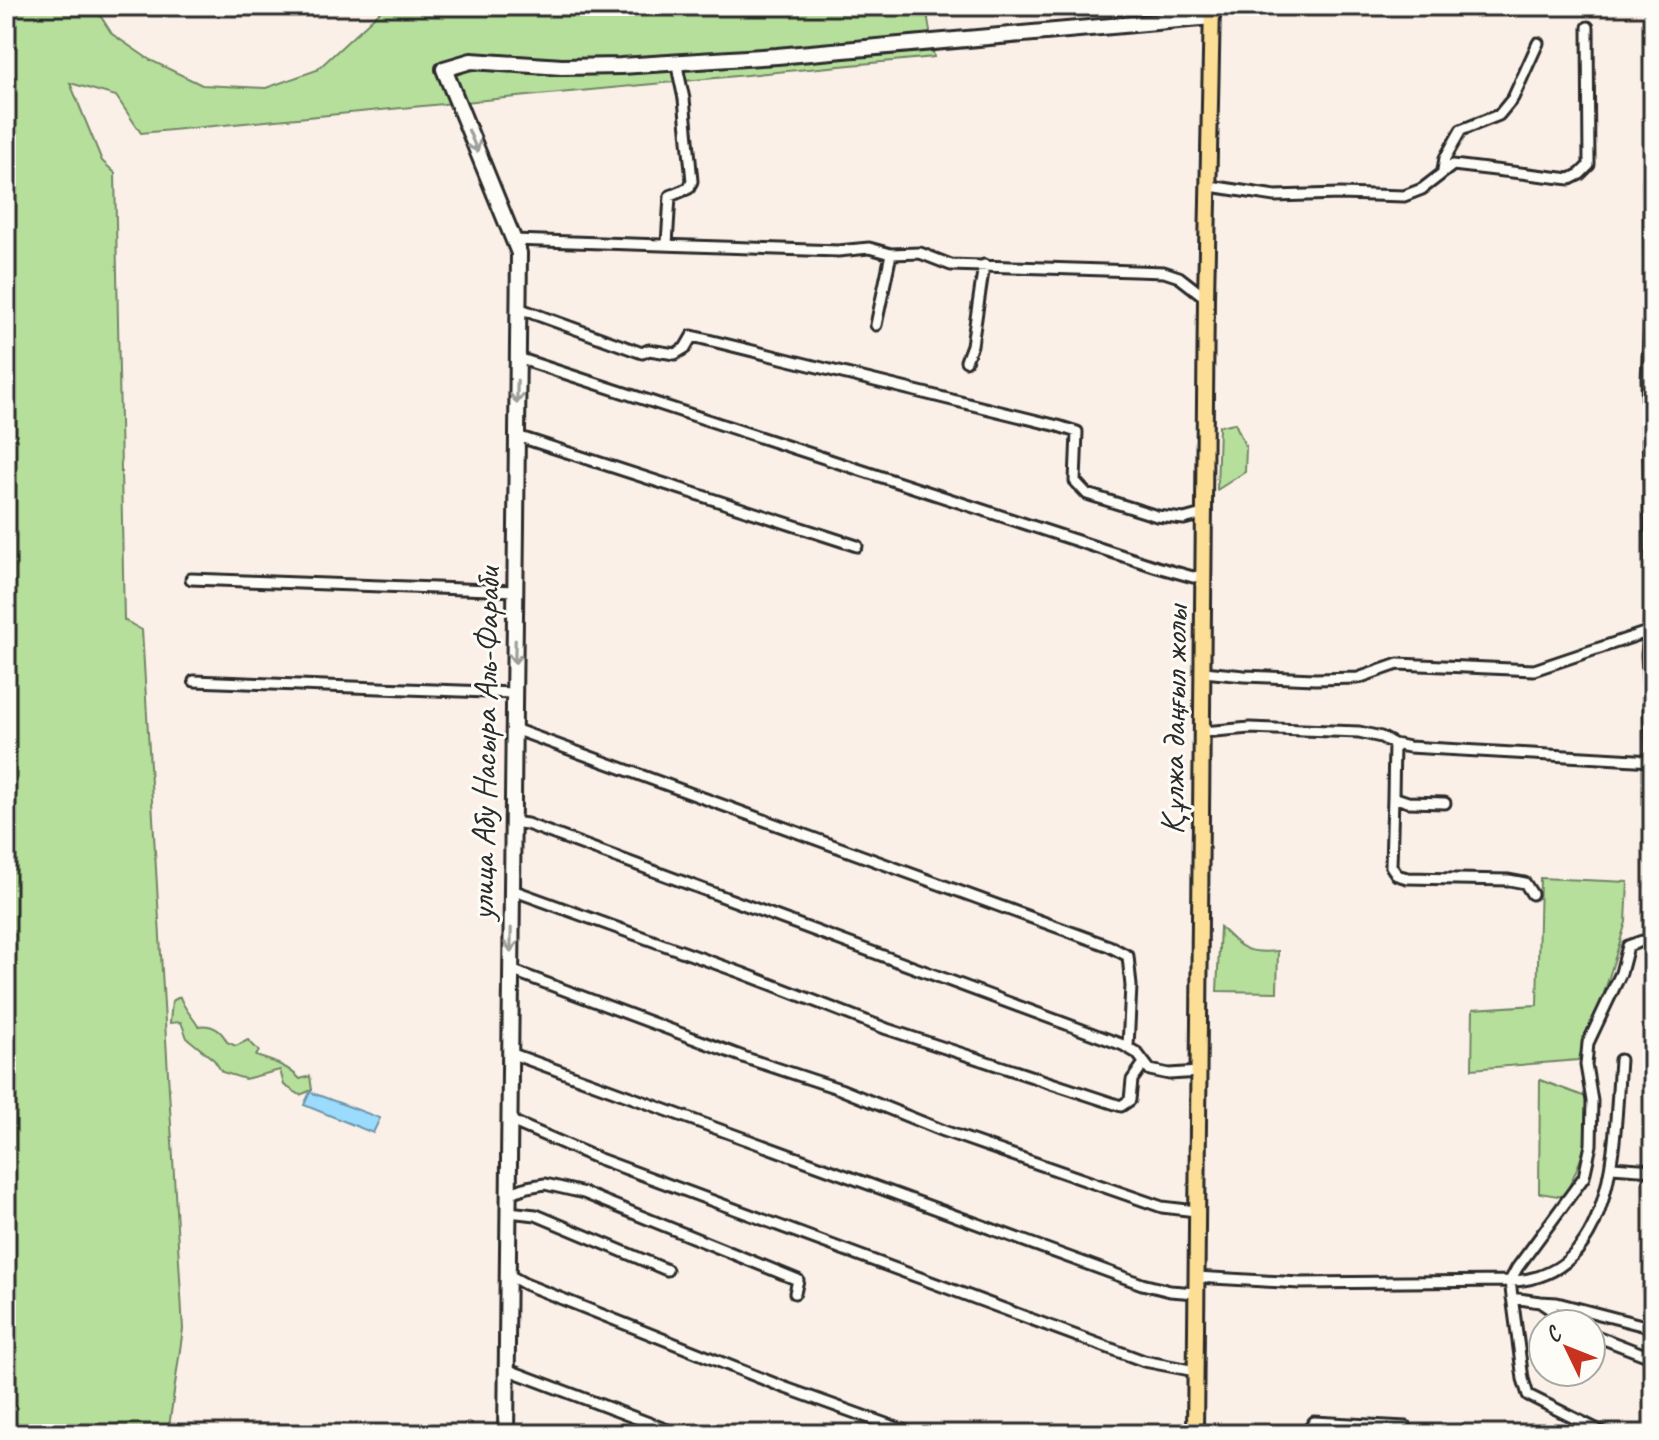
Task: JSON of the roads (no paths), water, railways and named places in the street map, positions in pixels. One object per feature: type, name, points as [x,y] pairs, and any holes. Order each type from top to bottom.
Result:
[{"type":"main road","name":"Құлжа даңғыл жолы","points":[[1195,1434],[1206,298],[1212,12]]},
{"type":"street","points":[[667,244],[670,196],[689,188],[692,181],[679,62],[877,49],[1212,12]]},
{"type":"street","points":[[1210,186],[1275,196],[1404,196],[1422,189],[1453,165],[1570,179],[1589,165],[1588,27]]},
{"type":"street","points":[[1443,170],[1445,158],[1461,130],[1499,115],[1513,98],[1538,43]]},
{"type":"street","name":"улица Абу Насыра Аль-Фараби","points":[[506,1434],[519,253],[444,69],[471,61],[562,67],[679,62]]},
{"type":"street","points":[[1203,732],[1250,728],[1359,732],[1381,737],[1394,744],[1653,761],[1647,655],[1652,596],[1647,379],[1651,294],[1649,181],[1653,159]]},
{"type":"street","points":[[513,240],[838,251],[869,248],[891,254],[920,253],[951,265],[1171,273],[1206,298]]},
{"type":"street","points":[[876,325],[891,254]]},
{"type":"street","points":[[966,361],[972,345],[984,265]]},
{"type":"street","points":[[518,308],[631,351],[675,354],[685,348],[692,336],[1058,426],[1077,432],[1075,481],[1087,494],[1157,516],[1184,519],[1206,513]]},
{"type":"street","points":[[518,358],[1157,567],[1193,577],[1205,575]]},
{"type":"street","points":[[517,436],[857,546]]},
{"type":"street","points":[[191,579],[517,591]]},
{"type":"street","points":[[1204,672],[1315,679],[1358,678],[1398,664],[1534,670],[1651,631]]},
{"type":"street","points":[[194,681],[514,693]]},
{"type":"street","points":[[514,729],[1109,946],[1128,956],[1131,986],[1128,1047]]},
{"type":"street","points":[[1394,744],[1391,866],[1397,875],[1407,878],[1509,880],[1525,883],[1532,894]]},
{"type":"street","points":[[1393,797],[1408,802],[1445,803]]},
{"type":"street","points":[[512,822],[527,824],[1128,1047],[1150,1070],[1159,1073],[1199,1072]]},
{"type":"street","points":[[512,890],[887,1029],[1121,1106],[1130,1100],[1132,1080],[1144,1063]]},
{"type":"street","points":[[1606,1434],[1528,1395],[1523,1379],[1510,1281],[1584,1177],[1591,1145],[1592,1101],[1586,1065],[1588,1043],[1621,973],[1628,946],[1642,941],[1653,943]]},
{"type":"street","points":[[511,970],[746,1058],[840,1089],[944,1131],[1162,1207],[1196,1211]]},
{"type":"street","points":[[510,1053],[1142,1284],[1196,1293]]},
{"type":"street","points":[[1196,1277],[1300,1283],[1531,1281],[1559,1268],[1583,1246],[1612,1167],[1620,1060]]},
{"type":"street","points":[[509,1120],[597,1158],[1144,1361],[1195,1371]]},
{"type":"street","points":[[1612,1167],[1653,1170]]},
{"type":"street","points":[[508,1194],[545,1184],[584,1193],[798,1280],[795,1293]]},
{"type":"street","points":[[508,1212],[536,1215],[667,1270]]},
{"type":"street","points":[[507,1274],[550,1295],[783,1387],[914,1434]]},
{"type":"street","points":[[1512,1298],[1557,1303],[1653,1328]]},
{"type":"street","points":[[1540,1302],[1549,1308]]},
{"type":"street","points":[[1607,1340],[1653,1358]]},
{"type":"street","points":[[506,1369],[678,1434]]},
{"type":"street","points":[[1306,1434],[1314,1422],[1406,1427],[1406,1434]]},
{"type":"water","points":[[310,1092],[380,1118],[373,1133],[304,1105]]}]
